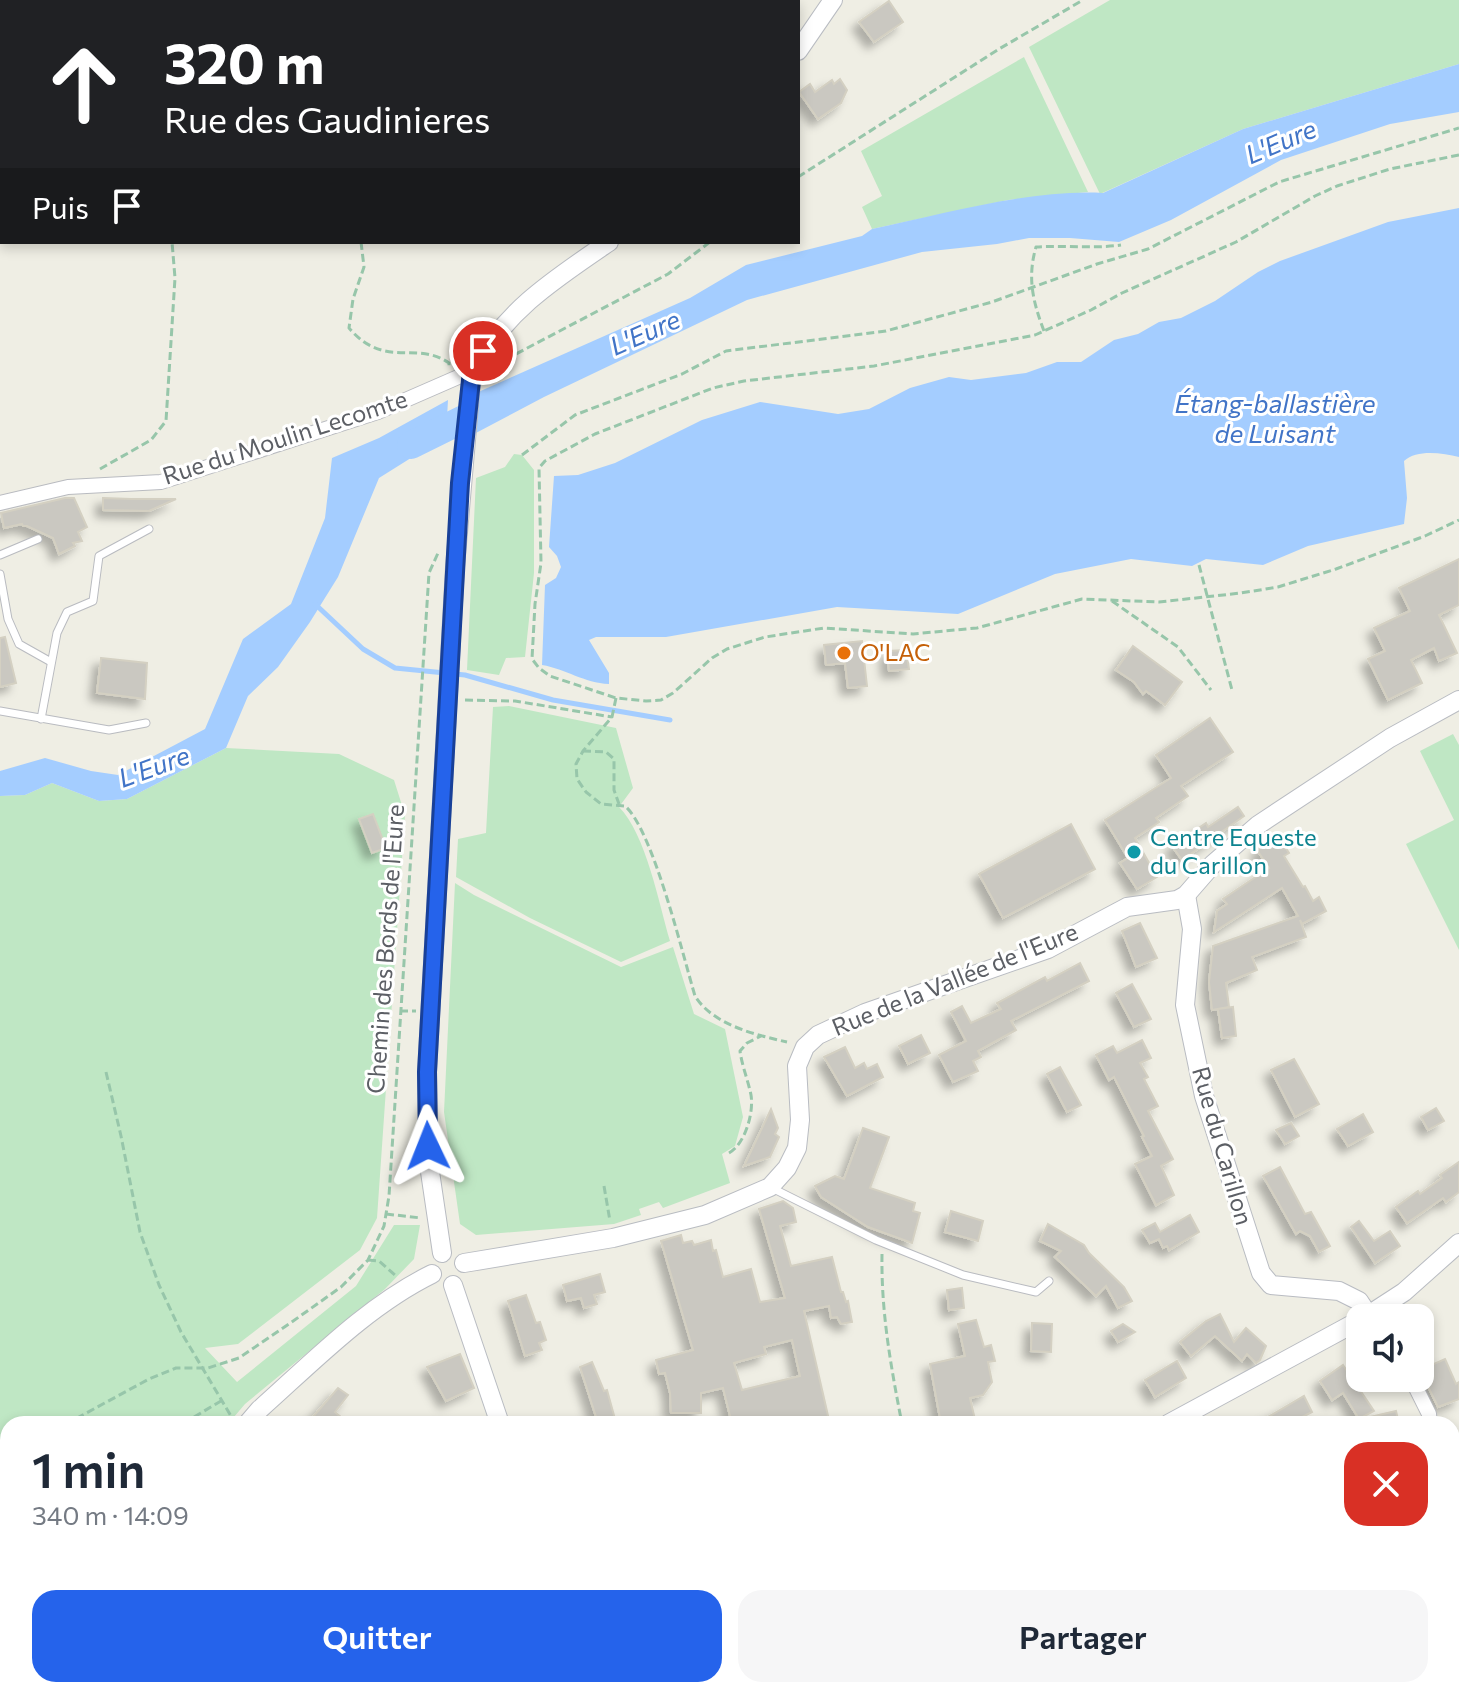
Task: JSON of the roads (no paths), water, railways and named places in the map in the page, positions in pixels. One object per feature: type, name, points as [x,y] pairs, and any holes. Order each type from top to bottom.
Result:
[{"type":"street","points":[[800,48],[833,0]]},
{"type":"street","points":[[442,1253],[429,1165],[426,1086],[460,483],[472,371],[487,345],[530,297],[606,244]]},
{"type":"street","name":"Rue du Moulin Lecomte","points":[[0,503],[68,487],[161,482],[378,412],[472,371]]},
{"type":"street","points":[[1186,895],[1213,864],[1258,825],[1390,738],[1459,700]]},
{"type":"street","name":"Rue de la Vallée de l'Eure","points":[[770,1187],[787,1168],[797,1148],[800,1120],[797,1066],[805,1047],[818,1035],[865,1013],[1048,949],[1127,907],[1177,900],[1186,895]]},
{"type":"street","name":"Rue du Carillon","points":[[1186,895],[1192,929],[1185,1005],[1204,1096],[1261,1273],[1271,1285],[1339,1291],[1360,1304]]},
{"type":"street","points":[[453,1285],[438,1282],[432,1274],[432,1264],[442,1253],[452,1253],[464,1263],[613,1238],[705,1215],[770,1187]]},
{"type":"street","points":[[1386,1304],[1458,1245]]},
{"type":"street","points":[[453,1285],[464,1274],[464,1263]]},
{"type":"street","points":[[254,1416],[347,1331],[407,1286],[432,1274]]},
{"type":"street","points":[[453,1285],[497,1416]]},
{"type":"street","points":[[1183,1416],[1346,1329]]},
{"type":"street","points":[[1418,1392],[1429,1416]]},
{"type":"lane","points":[[41,719],[57,633],[67,612],[93,601],[99,556],[149,529]]},
{"type":"lane","points":[[0,555],[38,539]]},
{"type":"lane","points":[[0,574],[8,619],[19,644],[51,662]]},
{"type":"lane","points":[[0,711],[109,730],[146,723]]},
{"type":"lane","points":[[770,1187],[882,1243],[963,1275],[1036,1292],[1049,1281]]},
{"type":"water","points":[[1459,64],[1459,112],[1390,124],[1281,160],[1171,220],[1119,242],[1029,238],[922,252],[747,300],[474,434],[476,393],[690,298],[746,265],[862,236],[872,229],[987,204],[1046,195],[1103,193],[1243,129]]},
{"type":"water","name":"Étang-ballastière de Luisant","points":[[1459,208],[1459,457],[1423,453],[1404,461],[1407,498],[1404,524],[1308,546],[1263,565],[1206,559],[1192,566],[1131,559],[1055,574],[958,614],[837,607],[666,637],[596,637],[589,640],[609,673],[609,684],[542,665],[545,585],[556,578],[561,567],[549,547],[554,476],[578,475],[615,463],[702,420],[760,402],[838,414],[869,409],[910,388],[949,377],[971,380],[1026,373],[1057,362],[1081,362],[1114,340],[1138,334],[1159,322],[1181,318],[1215,301],[1280,261],[1388,222]]},
{"type":"water","points":[[448,400],[446,436],[379,478],[338,577],[278,667],[248,696],[226,748],[127,799],[99,801],[52,783],[25,795],[0,796],[0,771],[45,758],[118,775],[205,729],[243,639],[291,604],[325,518],[332,458],[379,438]]},
{"type":"waterway","name":"L'Eure","points":[[411,445],[492,405]]},
{"type":"waterway","points":[[315,604],[363,649],[395,668],[465,675],[553,700],[670,720]]},
{"type":"place","name":"O'LAC","points":[[844,653]]},
{"type":"place","name":"Centre Equeste du Carillon","points":[[1134,852]]}]
